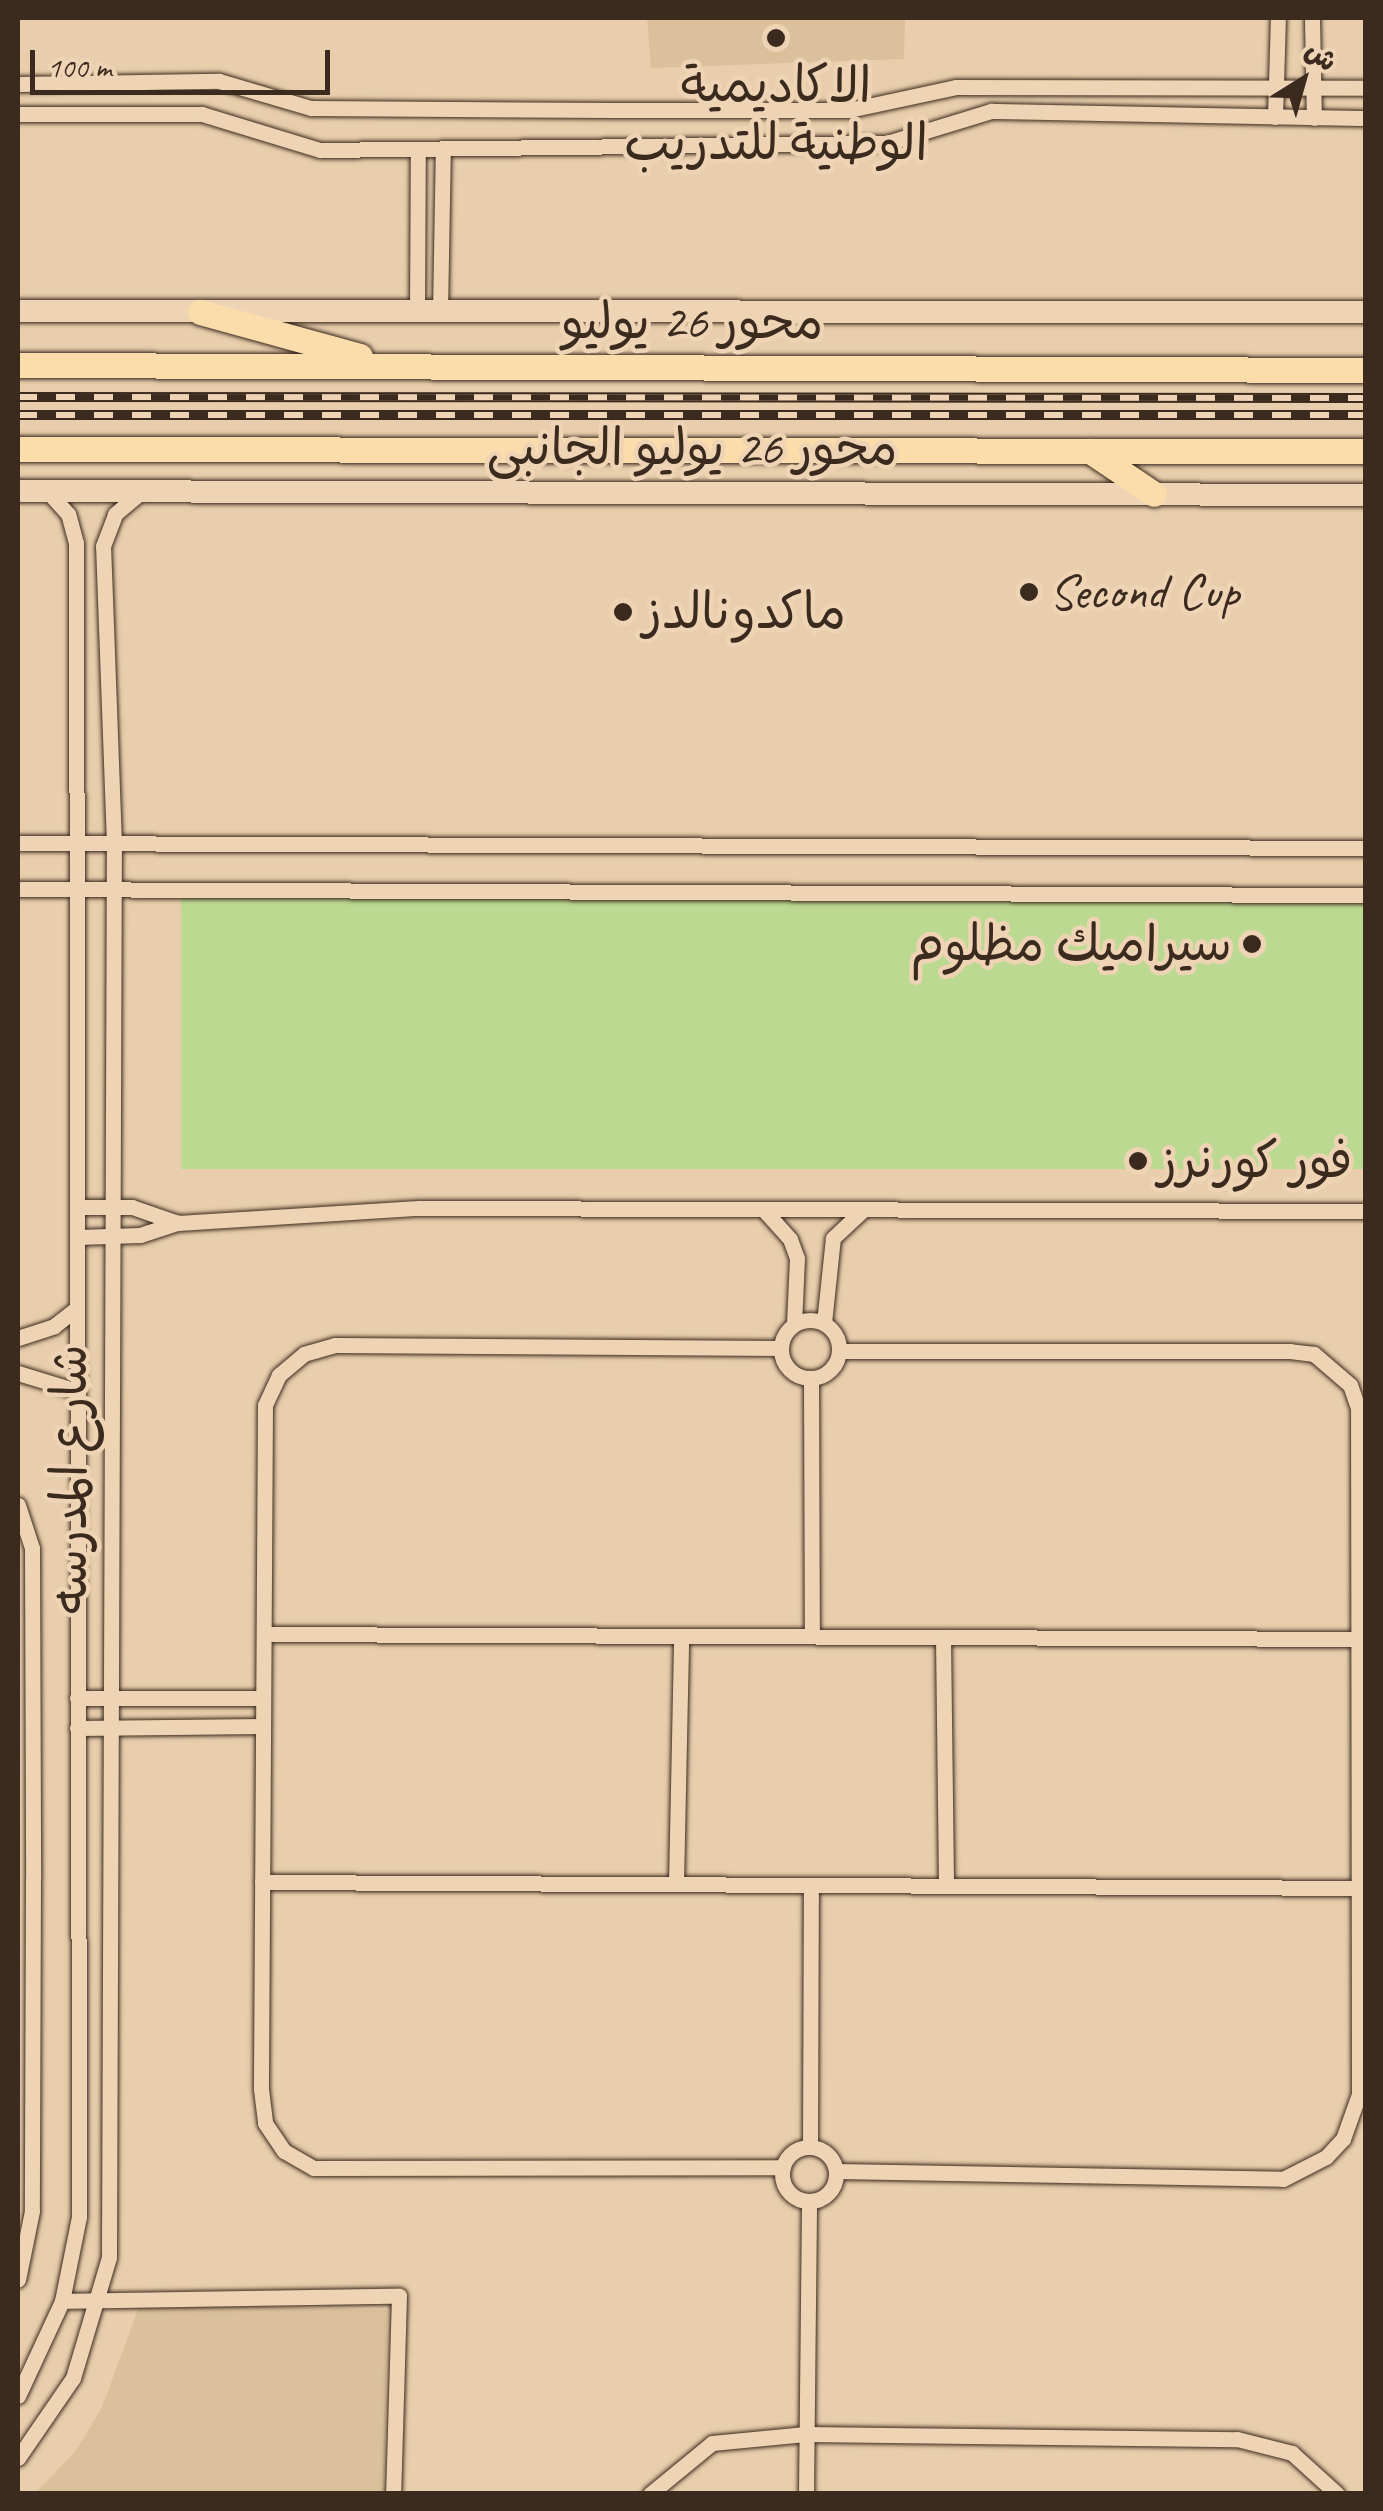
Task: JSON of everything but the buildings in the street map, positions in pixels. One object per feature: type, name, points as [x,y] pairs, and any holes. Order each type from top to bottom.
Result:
[{"type":"highway","points":[[200,312],[394,365]]},
{"type":"highway","name":"محور 26 يوليو","points":[[18,364],[1366,370]]},
{"type":"highway","points":[[18,448],[1366,452]]},
{"type":"highway","points":[[1090,451],[1154,494]]},
{"type":"main road","points":[[18,311],[1366,312]]},
{"type":"main road","name":"محور 26 يوليو الجانبى","points":[[18,491],[1366,495]]},
{"type":"street","points":[[1275,117],[1278,18]]},
{"type":"street","points":[[1312,18],[1314,118]]},
{"type":"street","points":[[18,84],[219,81],[312,108],[615,110],[849,110],[956,87],[1366,88]]},
{"type":"street","points":[[73,84],[73,114]]},
{"type":"street","points":[[615,110],[616,144]]},
{"type":"street","points":[[18,114],[202,114],[303,148],[443,149],[886,143],[991,111],[1366,118]]},
{"type":"street","points":[[418,148],[428,313]]},
{"type":"street","points":[[428,313],[443,149]]},
{"type":"street","name":"شارع المدرسه","points":[[18,2396],[62,2301],[78,2217],[76,543],[68,514],[47,491]]},
{"type":"street","name":"شارع المدرسه","points":[[18,2458],[72,2378],[101,2301],[110,2257],[108,1698],[114,844],[103,546],[115,514],[142,492]]},
{"type":"street","points":[[18,843],[1366,848]]},
{"type":"street","points":[[18,889],[1366,895]]},
{"type":"street","points":[[78,1207],[144,1208],[178,1223]]},
{"type":"street","points":[[77,1237],[112,1236],[178,1223],[419,1208],[1366,1211]]},
{"type":"street","points":[[763,1209],[790,1238],[797,1258],[794,1324],[780,1348],[786,1366],[811,1378],[831,1370],[840,1351]]},
{"type":"street","points":[[840,1351],[824,1323],[827,1258],[840,1230],[864,1210]]},
{"type":"street","points":[[797,1258],[827,1258]]},
{"type":"street","points":[[18,1338],[54,1326],[77,1308]]},
{"type":"street","points":[[794,1324],[824,1323]]},
{"type":"street","points":[[780,1348],[335,1345],[304,1354],[279,1376],[265,1405],[262,1882],[265,2123],[284,2151],[314,2168],[782,2167]]},
{"type":"street","points":[[836,2171],[1283,2179],[1326,2157],[1355,2118],[1362,1740],[1358,1408],[1343,1376],[1314,1354],[840,1351]]},
{"type":"street","points":[[18,1373],[77,1390]]},
{"type":"street","points":[[811,1378],[812,1636]]},
{"type":"street","points":[[18,1505],[32,1548],[25,1750],[25,2011],[32,2212],[18,2280]]},
{"type":"street","points":[[264,1634],[1358,1639]]},
{"type":"street","points":[[676,1884],[681,1636]]},
{"type":"street","points":[[943,1637],[946,1886]]},
{"type":"street","points":[[77,1698],[263,1698]]},
{"type":"street","points":[[76,1728],[263,1726]]},
{"type":"street","points":[[262,1882],[1358,1888]]},
{"type":"street","points":[[810,2147],[811,1885]]},
{"type":"street","points":[[810,2147],[830,2157],[836,2171],[829,2193],[808,2202],[784,2186],[782,2167],[793,2152],[810,2147]]},
{"type":"street","points":[[806,2494],[808,2202]]},
{"type":"street","points":[[62,2301],[399,2296],[393,2494]]},
{"type":"street","points":[[650,2494],[712,2443],[806,2434],[1237,2438],[1292,2453],[1337,2494]]},
{"type":"shaded area","name":"الاكاديمية الوطنية للتدريب","points":[[647,18],[905,18],[904,59],[651,68]]},
{"type":"shaded area","points":[[140,2304],[387,2310],[384,2493],[35,2494],[77,2449],[102,2407]]},
{"type":"green space","points":[[181,897],[1365,897],[1365,1169],[181,1169]]},
{"type":"railway","points":[[18,397],[1366,398]]},
{"type":"railway","points":[[18,415],[1366,415]]},
{"type":"place","name":"الاكاديمية الوطنية للتدريب","points":[[776,38]]},
{"type":"place","name":"Second Cup","points":[[1029,592]]},
{"type":"place","name":"ماكدونالدز","points":[[623,612]]},
{"type":"place","name":"سيراميك مظلوم","points":[[1252,944]]},
{"type":"place","name":"فور كورنرز","points":[[1138,1161]]}]
